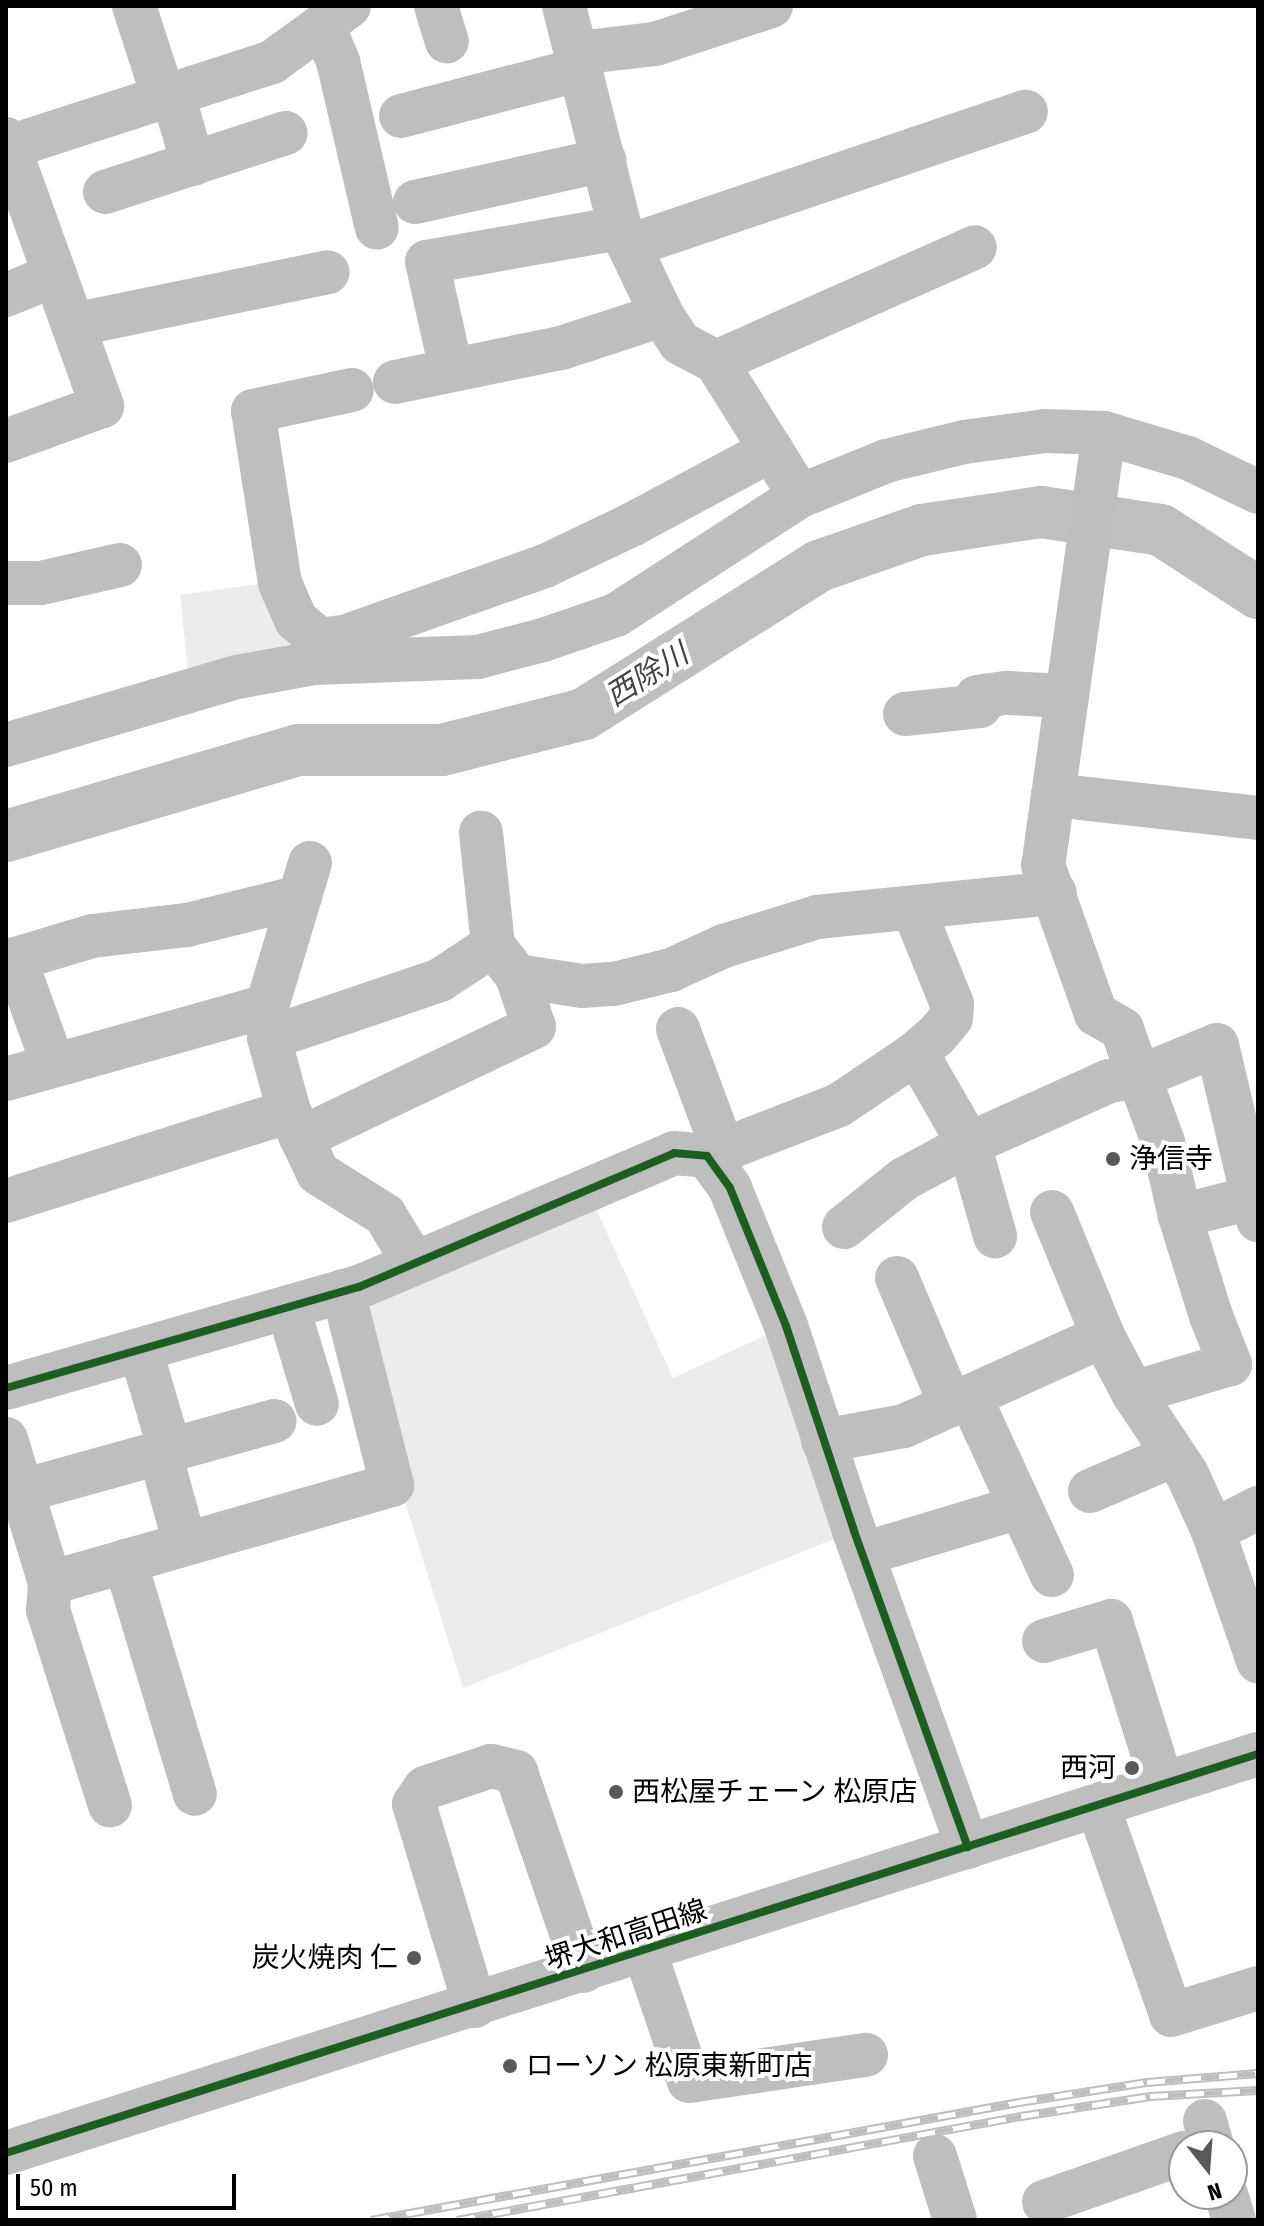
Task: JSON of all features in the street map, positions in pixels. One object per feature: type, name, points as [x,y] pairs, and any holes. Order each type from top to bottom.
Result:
[{"type":"street","points":[[134,6],[193,164]]},
{"type":"street","points":[[564,6],[624,237],[662,315],[680,343],[716,362],[800,496]]},
{"type":"street","points":[[401,116],[580,61],[655,44],[771,6]]},
{"type":"street","points":[[6,441],[102,406],[7,145],[272,62],[336,16]]},
{"type":"street","points":[[336,16],[338,61],[377,228]]},
{"type":"street","points":[[451,369],[427,262],[624,237],[1026,112]]},
{"type":"street","points":[[105,192],[286,133]]},
{"type":"street","points":[[415,202],[604,160]]},
{"type":"street","points":[[716,362],[975,247]]},
{"type":"street","points":[[73,325],[328,272]]},
{"type":"street","points":[[6,295],[55,275]]},
{"type":"street","points":[[395,382],[561,348],[662,315]]},
{"type":"street","points":[[317,652],[296,620],[280,583],[253,411],[352,390]]},
{"type":"street","points":[[317,652],[478,657],[558,635],[616,615],[800,496],[886,461],[964,442],[1045,431],[1104,433],[1188,458],[1258,492]]},
{"type":"street","points":[[1104,433],[1043,865],[1096,1014],[1122,1029],[1163,1142],[1180,1216],[1211,1316],[1230,1364],[1133,1393]]},
{"type":"street","points":[[6,745],[317,652],[347,636],[545,566],[633,524],[771,450]]},
{"type":"street","points":[[6,583],[41,583],[120,565]]},
{"type":"street","points":[[905,714],[980,706],[977,697],[1007,693],[1067,696]]},
{"type":"street","points":[[1053,795],[1258,818]]},
{"type":"street","points":[[6,1201],[295,1125],[534,1027],[505,960],[481,833]]},
{"type":"street","points":[[53,1064],[10,960],[92,936],[187,925],[305,880],[268,1022],[295,1125],[318,1173],[385,1215],[414,1263]]},
{"type":"street","points":[[6,1079],[53,1064],[268,1022],[440,980],[505,960],[582,986],[614,984],[671,970],[724,946],[817,917],[1055,893]]},
{"type":"street","points":[[6,1388],[141,1352],[343,1291],[674,1153],[715,1153],[839,1105],[913,1055],[936,1036],[951,1018],[952,1004],[913,908]]},
{"type":"street","points":[[678,1029],[715,1153],[775,1298],[968,1847]]},
{"type":"street","points":[[844,1227],[904,1179],[969,1144],[1109,1081],[1139,1077],[1217,1045],[1242,1073],[1254,1209],[1180,1216]]},
{"type":"street","points":[[913,1055],[924,1066],[969,1144],[995,1236]]},
{"type":"street","points":[[1052,1212],[1103,1336],[1133,1393],[1174,1455],[1213,1531],[1258,1661]]},
{"type":"street","points":[[897,1278],[960,1401],[1020,1507],[1052,1575]]},
{"type":"street","points":[[50,1583],[392,1485],[343,1291]]},
{"type":"street","points":[[288,1308],[317,1404]]},
{"type":"street","points":[[823,1441],[904,1426],[1103,1336]]},
{"type":"street","points":[[141,1352],[185,1544]]},
{"type":"street","points":[[22,1491],[274,1421]]},
{"type":"street","points":[[6,1439],[50,1583],[48,1610],[110,1805]]},
{"type":"street","points":[[1090,1491],[1174,1455]]},
{"type":"street","points":[[863,1554],[1020,1507]]},
{"type":"street","points":[[1213,1531],[1258,1508]]},
{"type":"street","points":[[125,1561],[195,1794]]},
{"type":"street","points":[[1044,1641],[1111,1621],[1162,1784]]},
{"type":"street","name":"堺大和高田線","points":[[6,2153],[645,1952],[1258,1754]]},
{"type":"street","points":[[475,2006],[414,1804],[425,1788],[491,1766],[516,1772],[584,1971]]},
{"type":"street","points":[[1098,1806],[1171,2015],[1258,1988]]},
{"type":"street","points":[[645,1952],[689,2081],[866,2055]]},
{"type":"street","points":[[1044,2202],[1168,2155]]},
{"type":"street","points":[[935,2156],[955,2220]]},
{"type":"street","points":[[1246,2220],[1258,2202]]},
{"type":"shaded area","points":[[265,583],[295,638],[293,650],[189,681],[180,595]]},
{"type":"shaded area","points":[[587,1189],[673,1378],[786,1326],[854,1531],[463,1688],[404,1499],[359,1287]]},
{"type":"waterway","name":"西除川","points":[[6,836],[299,750],[442,750],[584,714],[819,566],[922,530],[1041,512],[1161,530],[1258,593]]},
{"type":"railway","points":[[371,2220],[1019,2102],[1147,2082],[1258,2073]]},
{"type":"railway","points":[[457,2220],[1021,2116],[1150,2096],[1258,2090]]},
{"type":"cycle path","points":[[6,1388],[359,1287],[674,1153],[707,1156],[730,1188],[786,1326],[854,1531],[968,1847]]},
{"type":"cycle path","points":[[6,2153],[1258,1754]]},
{"type":"place","name":"浄信寺","points":[[1113,1159]]},
{"type":"place","name":"西河","points":[[1132,1768]]},
{"type":"place","name":"西松屋チェーン 松原店","points":[[616,1792]]},
{"type":"place","name":"炭火焼肉 仁","points":[[414,1958]]},
{"type":"place","name":"ローソン 松原東新町店","points":[[510,2066]]}]
